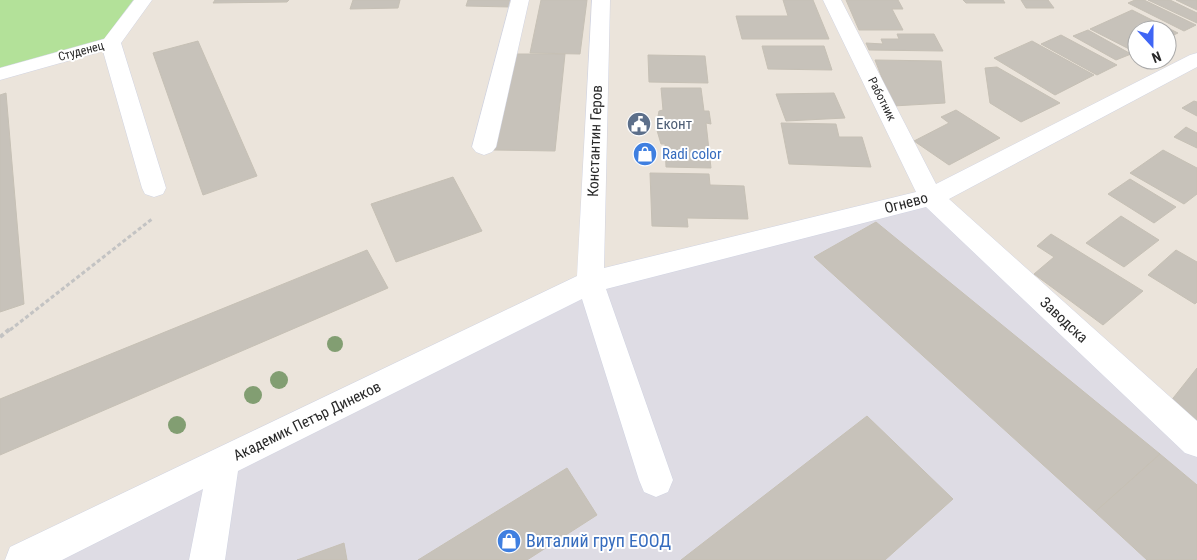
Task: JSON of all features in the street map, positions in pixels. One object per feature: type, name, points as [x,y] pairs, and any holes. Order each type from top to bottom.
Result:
[{"type":"street","name":"Студенец","points":[[0,74],[111,43],[143,0]]},
{"type":"street","points":[[484,147],[520,0]]},
{"type":"street","name":"Константин Геров","points":[[590,282],[600,0]]},
{"type":"street","name":"Работник","points":[[832,0],[931,198]]},
{"type":"street","points":[[111,43],[154,188]]},
{"type":"street","name":"Огнево","points":[[590,282],[931,198],[1197,59]]},
{"type":"street","name":"Заводска","points":[[931,198],[1197,442]]},
{"type":"street","points":[[590,282],[656,480]]},
{"type":"street","name":"Академик Петър Динеков","points":[[23,560],[590,282]]},
{"type":"street","points":[[207,560],[222,477],[221,463]]},
{"type":"path","points":[[0,337],[161,212],[154,188]]},
{"type":"shaded area","points":[[931,197],[1197,442],[1197,560],[39,560],[590,282]]},
{"type":"green space","points":[[0,0],[143,0],[111,43],[0,74]]},
{"type":"building","points":[[215,0],[289,0],[287,2],[213,3]]},
{"type":"building","points":[[353,0],[400,0],[398,8],[350,9]]},
{"type":"building","points":[[468,0],[511,0],[510,7],[466,6]]},
{"type":"building","points":[[541,0],[587,0],[580,54],[530,53]]},
{"type":"building","points":[[783,0],[813,0],[829,39],[742,39],[736,16],[788,16]]},
{"type":"building","points":[[846,0],[898,0],[903,9],[892,9],[903,30],[859,30]]},
{"type":"building","points":[[963,0],[1003,0],[1005,3],[966,3]]},
{"type":"building","points":[[1021,0],[1048,0],[1054,8],[1026,8]]},
{"type":"building","points":[[1135,0],[1144,0],[1196,25],[1184,31],[1177,28],[1177,20],[1162,20],[1128,3]]},
{"type":"building","points":[[1148,0],[1170,0],[1197,13],[1197,23]]},
{"type":"building","points":[[1176,0],[1197,0],[1197,10]]},
{"type":"building","points":[[1132,10],[1152,20],[1127,20],[1127,48],[1090,29]]},
{"type":"building","points":[[1088,30],[1127,52],[1127,56],[1116,60],[1073,36]]},
{"type":"building","points":[[897,34],[934,34],[943,51],[869,50],[866,43],[883,44],[881,39],[899,39]]},
{"type":"building","points":[[1061,35],[1117,65],[1097,75],[1041,44]]},
{"type":"building","points":[[198,41],[257,176],[203,195],[153,53]]},
{"type":"building","points":[[1032,41],[1094,75],[1055,95],[994,58]]},
{"type":"building","points":[[762,46],[824,46],[832,70],[768,69]]},
{"type":"building","points":[[511,54],[565,54],[555,151],[494,150]]},
{"type":"building","points":[[648,55],[705,56],[708,83],[649,82]]},
{"type":"building","points":[[875,60],[941,61],[945,103],[893,106]]},
{"type":"building","points":[[997,67],[1060,103],[1021,122],[990,103],[985,68]]},
{"type":"building","points":[[661,88],[701,88],[704,111],[709,111],[711,124],[706,123],[711,168],[666,167],[665,144],[661,144],[656,127],[659,111],[663,110]]},
{"type":"building","points":[[6,93],[24,304],[0,312],[0,95]]},
{"type":"building","points":[[834,93],[845,118],[786,121],[776,94]]},
{"type":"building","points":[[1194,101],[1197,102],[1197,116],[1182,108]]},
{"type":"building","points":[[956,110],[1000,138],[949,165],[914,141],[949,123],[941,117]]},
{"type":"building","points":[[781,123],[836,124],[839,137],[862,137],[871,167],[789,164]]},
{"type":"building","points":[[1186,127],[1197,133],[1197,148],[1174,137]]},
{"type":"building","points":[[1163,150],[1197,168],[1197,194],[1184,204],[1130,173]]},
{"type":"building","points":[[650,173],[709,174],[710,185],[744,186],[748,219],[687,218],[688,227],[652,226]]},
{"type":"building","points":[[453,177],[482,231],[396,262],[371,204]]},
{"type":"building","points":[[1130,179],[1176,207],[1154,223],[1108,194]]},
{"type":"building","points":[[1121,216],[1159,240],[1124,267],[1086,243]]},
{"type":"building","points":[[876,222],[1160,454],[1095,512],[814,257]]},
{"type":"building","points":[[1051,234],[1143,291],[1103,325],[1034,274],[1054,257],[1037,246]]},
{"type":"building","points":[[367,250],[388,288],[0,455],[0,399]]},
{"type":"building","points":[[1176,250],[1197,262],[1197,302],[1195,304],[1148,275]]},
{"type":"building","points":[[1197,368],[1197,428],[1166,407]]},
{"type":"building","points":[[867,416],[953,499],[885,560],[681,560]]},
{"type":"building","points":[[1160,454],[1197,485],[1197,560],[1147,560],[1095,512]]},
{"type":"building","points":[[567,468],[597,515],[527,560],[418,560]]},
{"type":"building","points":[[344,543],[347,560],[297,560]]},
{"type":"place","name":"Еконт","points":[[639,124]]},
{"type":"place","name":"Radi color","points":[[645,154]]},
{"type":"place","name":"Виталий груп ЕООД","points":[[509,541]]}]
